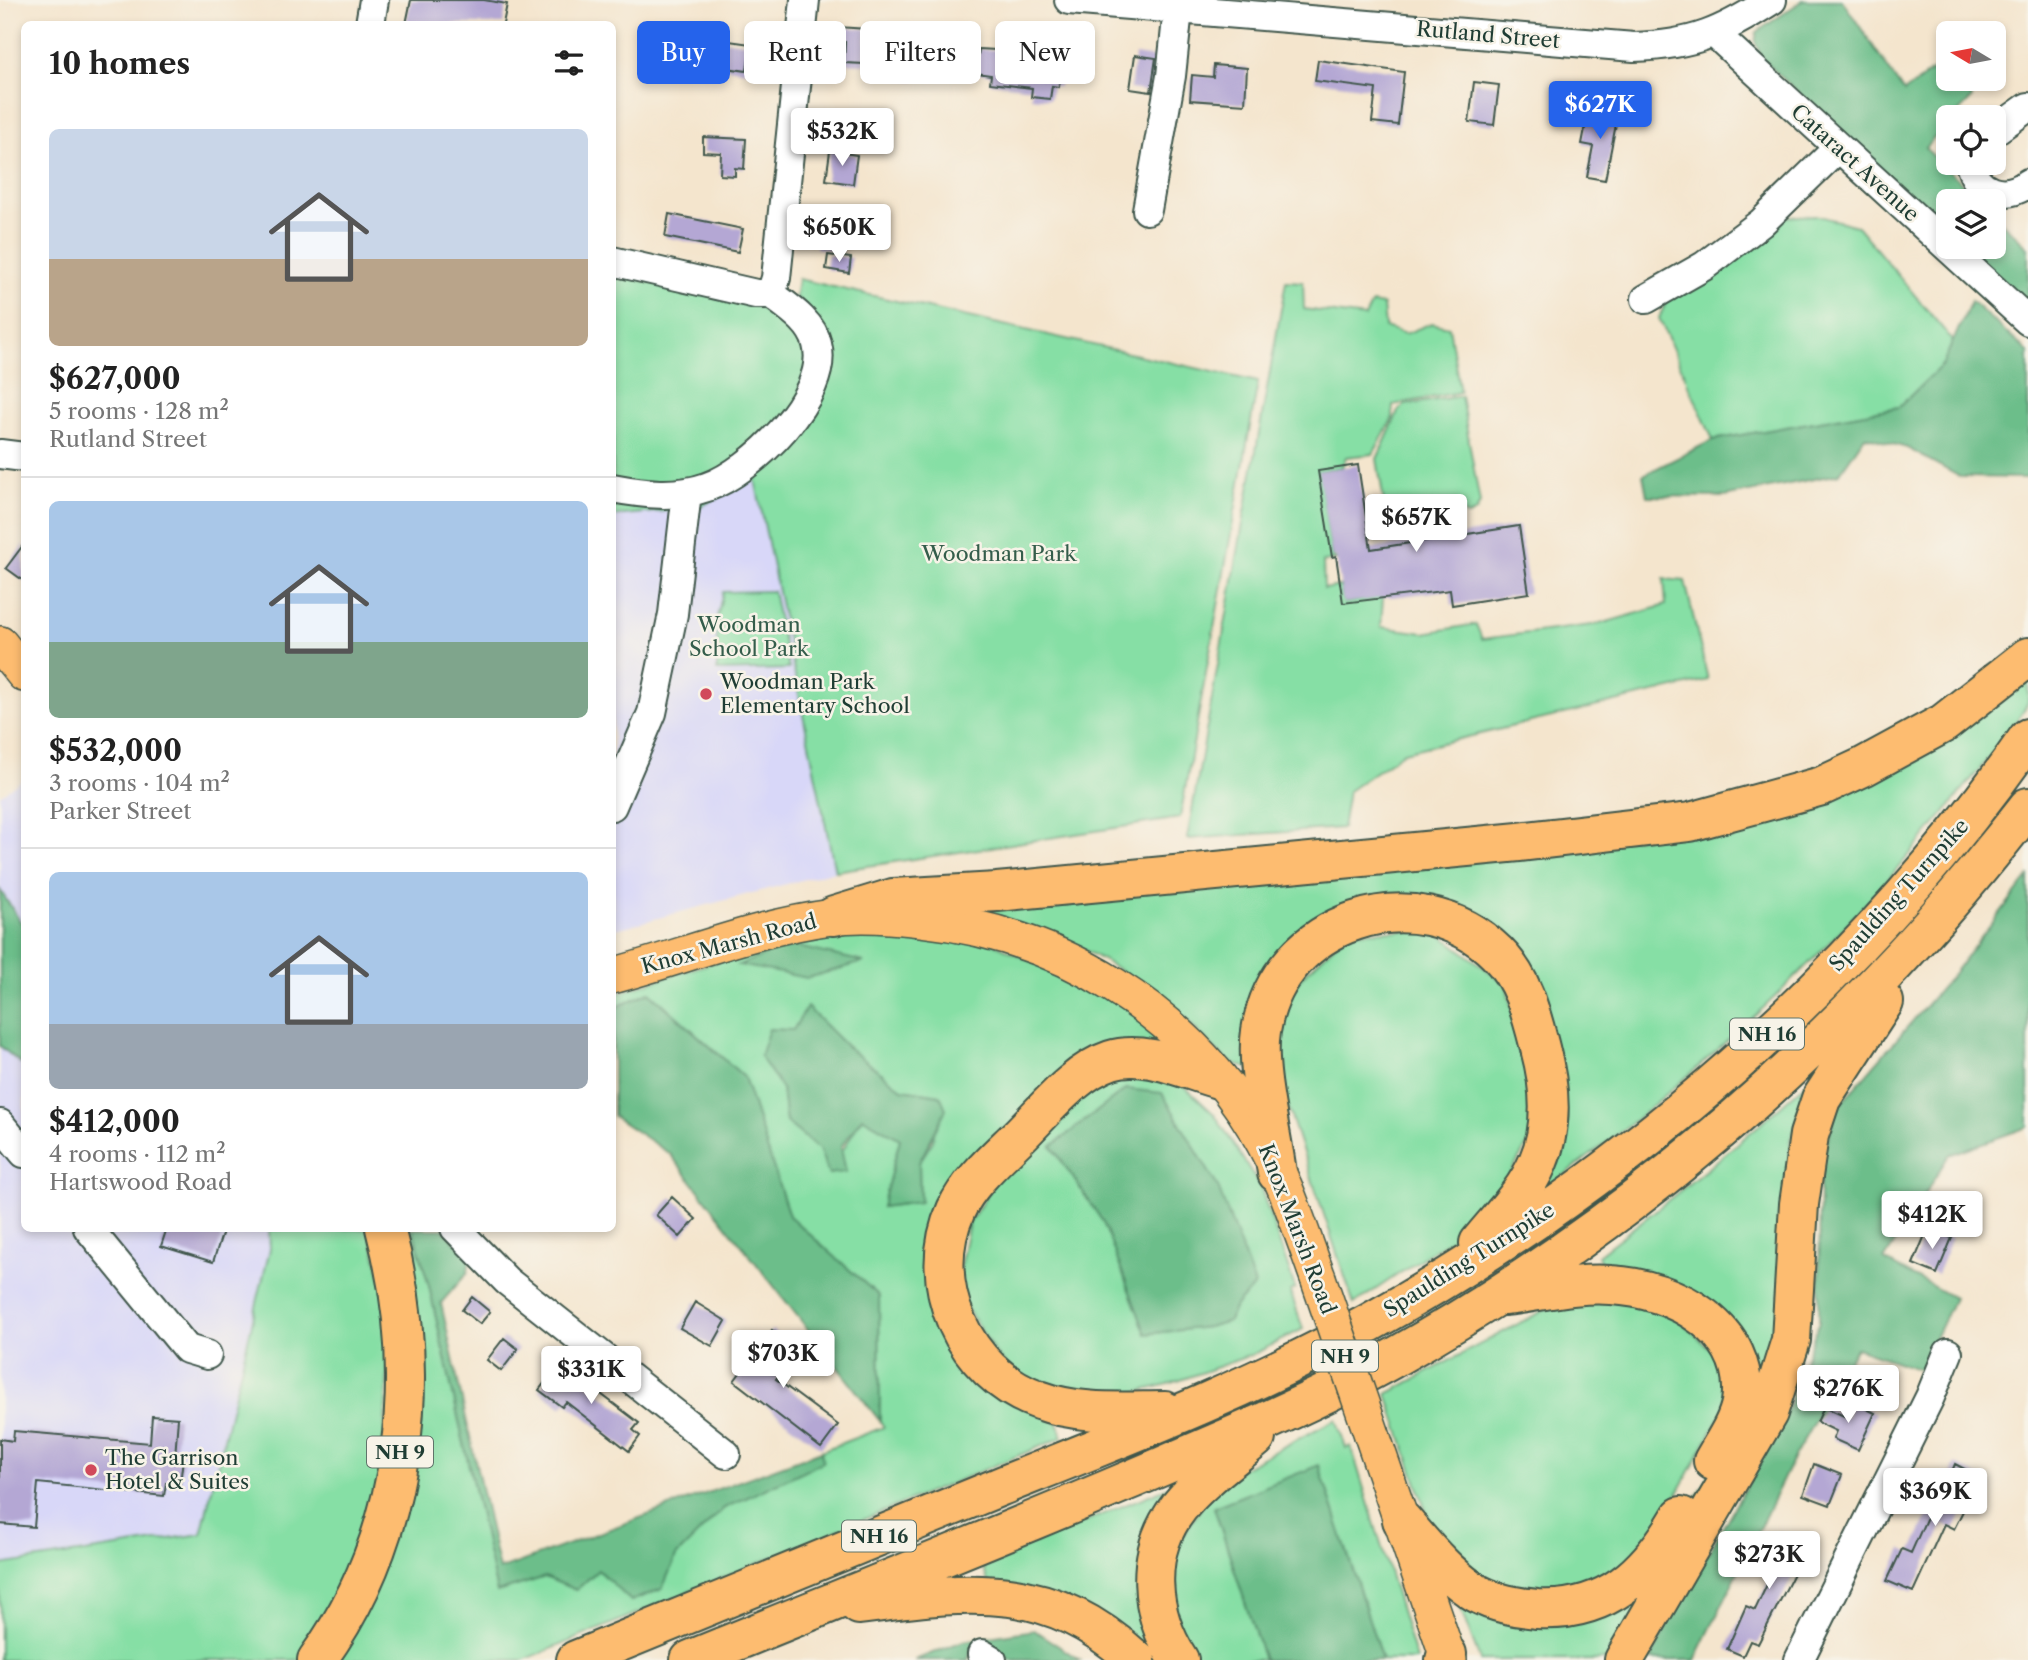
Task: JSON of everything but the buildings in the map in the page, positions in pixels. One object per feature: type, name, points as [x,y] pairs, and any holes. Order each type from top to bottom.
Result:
[{"type":"highway","points":[[834,916],[893,898],[1010,891],[1505,844],[1690,822],[1822,786],[1863,767],[1944,723],[2028,657]]},
{"type":"highway","name":"Spaulding Turnpike","points":[[576,1660],[1181,1412],[1297,1360],[1452,1274],[1587,1184],[1648,1138],[1753,1048],[1876,924],[1965,822],[2028,738]]},
{"type":"highway","name":"Spaulding Turnpike","points":[[690,1660],[1284,1413],[1388,1361],[1496,1298],[1604,1225],[1734,1122],[1810,1053],[1934,924],[2028,807]]},
{"type":"highway","points":[[1278,1173],[1261,1071],[1261,1032],[1272,994],[1293,961],[1330,930],[1376,914],[1414,913],[1451,922],[1468,931],[1504,961],[1529,1003],[1542,1055],[1549,1115],[1544,1149],[1531,1178],[1452,1274]]},
{"type":"highway","points":[[1624,1660],[1768,1413],[1791,1339],[1804,1158],[1815,1116],[1821,1100],[1934,924]]},
{"type":"highway","points":[[1181,1412],[1063,1408],[1036,1399],[996,1375],[972,1351],[957,1326],[943,1266],[946,1237],[957,1208],[975,1181],[1083,1075],[1111,1060],[1137,1057],[1218,1079]]},
{"type":"highway","name":"NH 9","points":[[317,1660],[344,1616],[377,1546],[389,1509],[402,1439],[406,1392],[405,1332],[386,1232]]},
{"type":"highway","points":[[1402,1520],[1440,1563],[1472,1591],[1509,1605],[1528,1608],[1577,1607],[1606,1597],[1622,1586],[1662,1548],[1734,1425],[1741,1404],[1738,1361],[1726,1338],[1709,1321],[1680,1301],[1650,1290],[1610,1284],[1496,1298]]},
{"type":"highway","points":[[1179,1660],[1161,1627],[1153,1602],[1157,1559],[1164,1536],[1178,1509],[1194,1491],[1284,1413]]},
{"type":"highway","points":[[809,1611],[958,1592],[998,1594],[1055,1608],[1084,1620],[1136,1660]]},
{"type":"main road","points":[[0,644],[21,670]]},
{"type":"main road","name":"Knox Marsh Road","points":[[616,975],[774,928],[834,916],[888,915],[942,921],[1034,944],[1080,965],[1132,994],[1184,1039],[1218,1079],[1258,1132],[1278,1173],[1318,1278],[1447,1658]]},
{"type":"street","points":[[370,21],[374,0]]},
{"type":"street","points":[[771,294],[776,278],[805,0]]},
{"type":"street","name":"Rutland Street","points":[[1069,0],[1634,47],[1686,43],[1714,33],[1772,0]]},
{"type":"street","points":[[1147,210],[1171,76],[1178,9]]},
{"type":"street","name":"Cataract Avenue","points":[[1714,33],[2028,321]]},
{"type":"street","points":[[2006,123],[2028,107]]},
{"type":"street","points":[[1646,299],[1704,266],[1761,223],[1838,148]]},
{"type":"street","points":[[1972,175],[1980,186],[1991,192],[2006,193],[2028,183]]},
{"type":"street","points":[[616,262],[756,294],[771,294],[809,328],[817,342],[820,357],[813,388],[780,430],[741,470],[706,488],[667,495],[616,489]]},
{"type":"street","points":[[0,454],[21,457]]},
{"type":"street","points":[[616,797],[652,713],[673,614],[687,492]]},
{"type":"street","points":[[0,1124],[21,1149]]},
{"type":"street","points":[[91,1232],[187,1349],[207,1355]]},
{"type":"street","points":[[459,1232],[507,1281],[726,1454]]},
{"type":"street","points":[[1799,1660],[1924,1410],[1948,1353]]},
{"type":"shaded area","name":"Woodman Park Elementary School","points":[[755,478],[835,871],[616,929],[616,516],[667,511],[728,494]]},
{"type":"shaded area","points":[[21,780],[21,922],[0,890],[0,795]]},
{"type":"shaded area","points":[[0,1046],[21,1064],[21,1232],[269,1232],[270,1249],[201,1535],[0,1565]]},
{"type":"green space","points":[[1803,0],[1842,0],[1904,92],[1936,68],[1936,91],[1969,91],[1972,98],[1965,105],[1936,105],[1936,136],[1925,148],[1936,158],[1936,175],[1954,175],[1968,189],[1936,189],[1936,221],[1762,59],[1755,42],[1757,32]]},
{"type":"green space","points":[[1815,215],[1857,226],[1953,341],[1943,364],[1899,407],[1713,440],[1659,318],[1667,300],[1783,217]]},
{"type":"green space","points":[[2006,226],[2028,247],[2028,304],[1977,259],[2006,259]]},
{"type":"green space","name":"Woodman Park","points":[[616,275],[793,315],[798,279],[1258,382],[1180,818],[835,871],[755,479],[697,508],[616,516]]},
{"type":"green space","points":[[1286,281],[1303,282],[1304,309],[1365,317],[1372,303],[1383,305],[1385,327],[1405,334],[1432,323],[1449,327],[1460,392],[1393,405],[1393,418],[1373,454],[1346,457],[1342,467],[1319,471],[1332,557],[1336,560],[1323,562],[1324,589],[1340,586],[1344,603],[1383,597],[1381,627],[1424,633],[1476,624],[1482,639],[1600,624],[1666,605],[1664,579],[1685,581],[1708,680],[1404,752],[1348,791],[1342,828],[1187,839]]},
{"type":"green space","points":[[1971,301],[2028,352],[2028,478],[1960,477],[1907,448],[1865,436],[1839,474],[1724,497],[1647,496],[1643,475],[1713,440],[1899,407],[1943,364]]},
{"type":"green space","points":[[1461,396],[1480,503],[1476,512],[1468,516],[1461,511],[1457,501],[1405,510],[1384,502],[1377,459],[1399,410],[1405,405]]},
{"type":"green space","name":"Woodman School Park","points":[[773,591],[789,669],[717,671],[717,617],[723,592]]},
{"type":"green space","points":[[2028,670],[2028,701],[2018,720],[1869,900],[1819,953],[1712,1055],[1599,1149],[1540,1193],[1550,1152],[1499,942],[1333,917],[1252,1068],[1242,1067],[1224,1057],[1159,998],[1081,948],[1025,926],[961,910],[1673,834]]},
{"type":"green space","points":[[2028,877],[2028,1127],[1949,1155],[1884,1260],[1954,1298],[1920,1370],[1856,1348],[1793,1459],[1695,1660],[1651,1660],[1667,1625],[1783,1422],[1819,1321],[1820,1166],[1837,1108],[1949,979]]},
{"type":"green space","points":[[0,890],[21,922],[21,1064],[0,1046]]},
{"type":"green space","points":[[891,928],[989,941],[1126,1007],[1179,1051],[1064,1073],[932,1282],[1057,1422],[1063,1437],[524,1660],[329,1660],[376,1573],[396,1232],[414,1232],[429,1286],[497,1592],[545,1577],[576,1590],[598,1570],[631,1600],[662,1589],[676,1556],[724,1508],[822,1462],[821,1451],[884,1427],[880,1421],[879,1296],[789,1216],[744,1077],[650,992],[616,1008],[616,994],[681,972],[819,938]],"holes":[[[807,1008],[846,1046],[902,1089],[940,1095],[933,1141],[919,1163],[920,1202],[882,1207],[900,1139],[862,1117],[829,1174],[819,1149],[786,1122],[782,1089]]]},
{"type":"green space","points":[[1434,930],[1506,984],[1539,1125],[1485,1216],[1354,1304],[1274,1066],[1277,1001],[1348,932]]},
{"type":"green space","points":[[790,945],[864,962],[807,978],[739,965]]},
{"type":"green space","points":[[649,992],[744,1077],[789,1216],[879,1296],[880,1421],[670,1154],[616,1118],[616,1008]]},
{"type":"green space","points":[[807,1007],[846,1046],[902,1089],[940,1095],[946,1109],[919,1163],[920,1202],[882,1207],[900,1139],[862,1117],[841,1147],[846,1172],[829,1174],[819,1149],[786,1122],[782,1089],[760,1056],[769,1029],[793,1030]]},
{"type":"green space","points":[[1128,1072],[1183,1085],[1215,1115],[1260,1186],[1295,1288],[1290,1291],[1303,1329],[1254,1354],[1172,1383],[1110,1399],[1009,1374],[955,1290],[974,1200],[1101,1077]],"holes":[[[1126,1089],[1255,1285],[1234,1308],[1229,1321],[1208,1327],[1146,1334],[1103,1222],[1052,1147]]]},
{"type":"green space","points":[[1818,1072],[1823,1075],[1799,1113],[1791,1141],[1777,1340],[1764,1390],[1741,1436],[1608,1660],[1480,1660],[1450,1581],[1506,1607],[1533,1612],[1560,1613],[1586,1608],[1612,1598],[1636,1581],[1660,1558],[1736,1431],[1746,1395],[1746,1364],[1736,1338],[1719,1317],[1696,1300],[1667,1287],[1636,1278],[1603,1273],[1598,1255],[1710,1166]]},
{"type":"green space","points":[[1126,1089],[1162,1093],[1218,1187],[1255,1285],[1234,1308],[1229,1321],[1208,1327],[1146,1334],[1103,1222],[1052,1146]]},
{"type":"green space","points":[[269,1232],[370,1232],[385,1293],[393,1381],[380,1493],[350,1580],[305,1660],[0,1660],[0,1565],[201,1534],[270,1249]]},
{"type":"green space","points":[[414,1232],[446,1232],[470,1258],[468,1272],[441,1303],[499,1570],[821,1451],[823,1462],[724,1508],[676,1556],[662,1589],[631,1601],[598,1570],[576,1590],[545,1577],[497,1592],[429,1286]]},
{"type":"green space","points":[[1587,1299],[1665,1306],[1721,1359],[1725,1407],[1654,1537],[1629,1563],[1565,1594],[1494,1589],[1434,1535],[1387,1394],[1550,1307]]},
{"type":"green space","points":[[1336,1419],[1346,1448],[1351,1446],[1416,1660],[1382,1660],[1319,1466],[1214,1507],[1264,1660],[1186,1660],[1159,1573],[1218,1481]]},
{"type":"green space","points":[[1319,1465],[1382,1660],[1264,1660],[1214,1507]]},
{"type":"green space","points":[[1176,1484],[1164,1660],[1145,1660],[988,1582],[982,1564]]},
{"type":"green space","points":[[1034,1630],[1080,1660],[1010,1660],[1000,1653],[971,1649],[968,1660],[915,1660],[963,1641]]},
{"type":"place","name":"Woodman Park Elementary School","points":[[706,694]]},
{"type":"place","name":"The Garrison Hotel & Suites","points":[[91,1470]]}]
